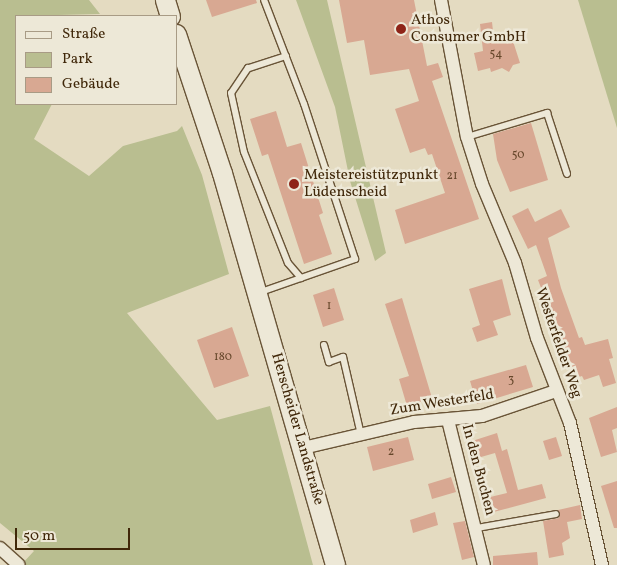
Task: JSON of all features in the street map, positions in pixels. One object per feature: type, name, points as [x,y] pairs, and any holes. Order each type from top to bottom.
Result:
[{"type":"main road","points":[[164,0],[170,15]]},
{"type":"main road","name":"Herscheider Landstraße","points":[[178,40],[257,294],[303,448],[335,565]]},
{"type":"street","name":"Westerfelder Weg","points":[[441,0],[468,137],[482,184],[515,263],[556,391],[570,422],[602,565]]},
{"type":"street","name":"Zum Westerfeld","points":[[303,448],[414,422],[482,416],[556,391]]},
{"type":"street","name":"In den Buchen","points":[[448,420],[477,528],[484,565]]},
{"type":"street","points":[[0,548],[20,565]]},
{"type":"lane","points":[[257,294],[355,259],[286,56],[264,0]]},
{"type":"lane","points":[[286,56],[248,68],[231,93],[244,152],[288,263],[300,278]]},
{"type":"lane","points":[[468,137],[547,113],[567,174]]},
{"type":"lane","points":[[324,345],[329,362],[343,357],[361,435]]},
{"type":"lane","name":"In den Buchen","points":[[477,528],[556,514]]},
{"type":"green space","points":[[0,0],[89,0],[100,14],[15,15],[15,105],[51,105],[34,139],[89,176],[123,146],[177,131],[182,126],[202,175],[229,274],[127,313],[217,420],[270,406],[313,565],[21,565],[34,551],[0,523]]},
{"type":"green space","points":[[296,0],[327,0],[386,253],[375,261],[350,181],[335,107]]},
{"type":"green space","points":[[578,0],[617,0],[617,128]]},
{"type":"building","points":[[206,0],[256,0],[257,3],[212,17]]},
{"type":"building","points":[[339,0],[414,0],[427,66],[438,63],[443,77],[432,81],[479,219],[405,244],[395,210],[445,193],[432,154],[428,155],[425,148],[410,153],[395,109],[419,101],[409,69],[370,75],[364,40],[347,43]]},
{"type":"building","points":[[492,22],[494,40],[511,35],[520,63],[513,65],[509,72],[502,68],[491,72],[490,68],[478,71],[474,53],[483,51],[480,24]]},
{"type":"building","name":"Meistereistützpunkt Lüdenscheid","points":[[276,111],[287,147],[301,143],[323,213],[319,215],[332,254],[304,264],[268,154],[262,156],[250,119]]},
{"type":"building","points":[[531,123],[548,180],[510,192],[497,160],[493,134]]},
{"type":"building","points":[[528,208],[535,222],[561,209],[570,227],[548,238],[561,288],[579,338],[582,337],[585,345],[608,339],[613,358],[609,359],[616,383],[603,387],[599,375],[584,380],[582,376],[576,378],[538,280],[547,276],[536,245],[528,249],[512,216]]},
{"type":"building","points":[[502,279],[511,315],[493,321],[498,335],[477,342],[472,328],[480,325],[469,289]]},
{"type":"building","points":[[334,288],[344,320],[323,327],[313,295]]},
{"type":"building","points":[[402,298],[432,398],[407,406],[399,379],[409,376],[385,304]]},
{"type":"building","points":[[232,327],[249,376],[214,388],[197,340]]},
{"type":"building","points":[[526,365],[533,387],[477,404],[470,381]]},
{"type":"building","points":[[617,407],[617,428],[612,430],[617,452],[601,457],[589,418]]},
{"type":"building","points":[[497,433],[502,451],[507,449],[518,490],[542,484],[546,498],[490,513],[486,498],[507,493],[495,453],[474,459],[469,442]]},
{"type":"building","points":[[408,437],[414,460],[373,471],[367,447]]},
{"type":"building","points":[[556,437],[562,456],[549,460],[543,441]]},
{"type":"building","points":[[451,477],[456,492],[432,499],[428,484]]},
{"type":"building","points":[[617,481],[617,528],[614,528],[601,486]]},
{"type":"building","points":[[580,505],[582,519],[567,522],[570,538],[562,543],[564,555],[549,558],[543,521],[559,518],[558,510]]},
{"type":"building","points":[[435,512],[438,525],[413,533],[410,520]]},
{"type":"building","points":[[465,521],[474,557],[462,560],[453,523]]},
{"type":"building","points":[[537,552],[538,565],[493,565],[493,556]]},
{"type":"place","name":"Athos Consumer GmbH","points":[[401,29]]},
{"type":"place","name":"Meistereistützpunkt Lüdenscheid","points":[[294,184]]}]
